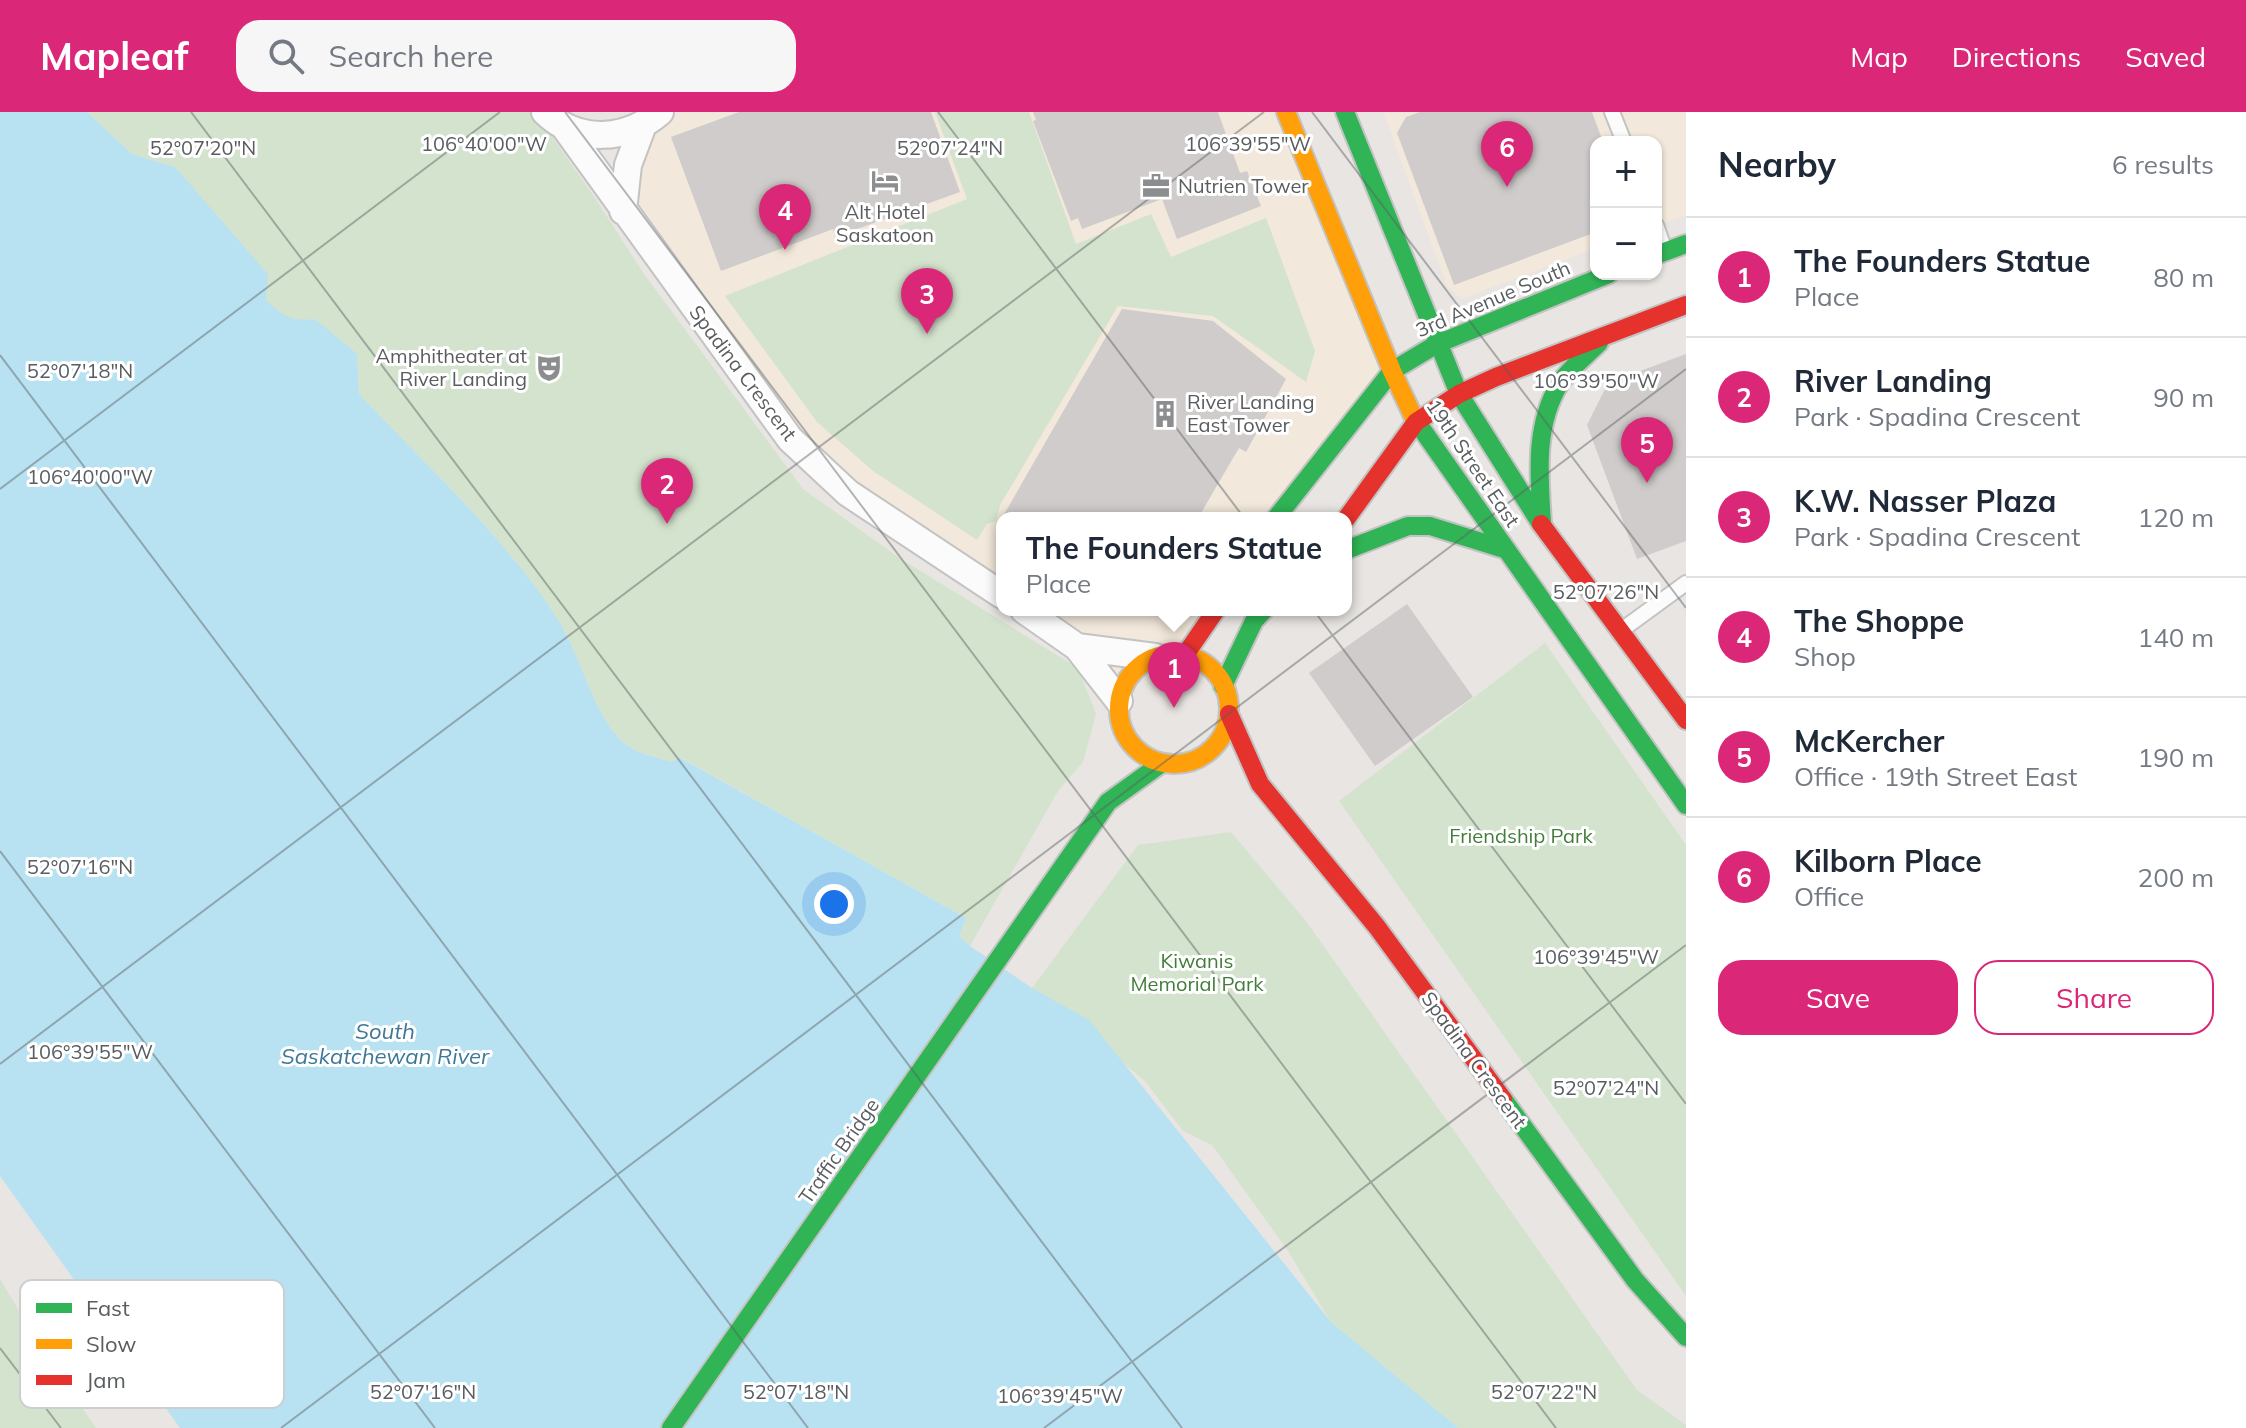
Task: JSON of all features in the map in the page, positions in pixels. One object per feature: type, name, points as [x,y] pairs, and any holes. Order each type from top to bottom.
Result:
[{"type":"street","name":"19th Street East","points":[[1286,112],[1392,371],[1416,422],[1686,805]]},
{"type":"street","name":"19th Street East","points":[[1345,112],[1459,394],[1542,525],[1686,720]]},
{"type":"street","name":"Spadina Crescent","points":[[554,119],[583,133],[603,135],[621,133],[651,118]]},
{"type":"street","name":"Spadina Crescent","points":[[623,211],[628,165],[651,118]]},
{"type":"street","name":"Spadina Crescent","points":[[554,119],[790,439],[848,493],[996,591]]},
{"type":"street","points":[[1662,252],[1686,244]]},
{"type":"street","name":"3rd Avenue South","points":[[1281,512],[1392,371],[1437,344],[1594,280]]},
{"type":"street","points":[[1351,512],[1416,422],[1459,394],[1686,305]]},
{"type":"street","points":[[1542,525],[1538,458],[1547,413],[1561,383],[1606,335]]},
{"type":"street","points":[[1352,547],[1408,526],[1430,526],[1504,549]]},
{"type":"street","points":[[1033,616],[1077,647],[1119,701]]},
{"type":"street","points":[[1185,655],[1212,616]]},
{"type":"street","points":[[1223,686],[1259,616]]},
{"type":"street","points":[[1077,647],[1155,657],[1185,655],[1210,668],[1223,686],[1229,714],[1224,732],[1214,748],[1188,763]]},
{"type":"street","points":[[1108,802],[1123,731],[1119,701],[1121,691],[1131,675],[1155,657]]},
{"type":"street","name":"Spadina Crescent","points":[[1229,714],[1260,784],[1377,927],[1635,1280],[1686,1337]]},
{"type":"street","points":[[1123,731],[1141,754],[1162,763],[1188,763],[1260,784]]},
{"type":"street","points":[[1108,802],[1162,763]]},
{"type":"street","name":"Traffic Bridge","points":[[671,1428],[1108,802]]},
{"type":"lane","points":[[1612,112],[1622,136]]},
{"type":"lane","points":[[1622,630],[1686,583]]},
{"type":"shaded area","points":[[660,112],[1286,112],[1392,371],[1281,512],[996,512],[996,591],[848,493],[623,211]]},
{"type":"shaded area","points":[[1383,112],[1686,112],[1686,215],[1662,224],[1662,136],[1590,136],[1590,250],[1462,299],[1447,286]]},
{"type":"shaded area","points":[[1033,616],[1212,616],[1185,655],[1145,662],[1128,679]]},
{"type":"green space","points":[[87,112],[535,112],[644,274],[803,489],[901,559],[1078,668],[1096,714],[1083,762],[1058,791],[970,946],[959,936],[966,918],[680,757],[672,762],[643,753],[618,737],[601,712],[560,623],[539,593],[466,504],[359,394],[357,354],[297,321],[284,318],[266,300],[175,167],[132,154]]},
{"type":"green space","points":[[935,112],[1029,112],[1076,244],[1151,214],[1171,257],[1266,218],[1315,351],[1306,382],[1213,316],[1118,306],[996,512],[996,521],[987,524],[977,540],[873,471],[817,422],[725,296],[967,199]]},
{"type":"green space","name":"Friendship Park","points":[[1545,643],[1686,845],[1686,1296],[1339,801]]},
{"type":"green space","name":"Kiwanis Memorial Park","points":[[1231,832],[1306,921],[1637,1390],[1686,1428],[1453,1428],[1331,1322],[1288,1251],[1212,1145],[1183,1131],[1145,1081],[1032,988],[1138,845]]},
{"type":"green space","points":[[0,1279],[20,1312],[20,1408],[82,1408],[96,1428],[0,1428]]},
{"type":"water","name":"South Saskatchewan River","points":[[0,112],[87,112],[132,154],[175,167],[268,274],[266,300],[277,310],[300,320],[315,319],[357,354],[359,394],[466,504],[539,592],[560,623],[601,712],[618,737],[630,747],[650,756],[672,762],[679,757],[966,918],[959,936],[970,946],[1032,988],[1089,1020],[1331,1322],[1458,1428],[180,1428],[166,1408],[284,1408],[284,1280],[74,1280],[0,1176]]},
{"type":"building","points":[[739,112],[931,112],[960,192],[835,237],[833,229],[721,271],[671,137]]},
{"type":"building","name":"Nutrien Tower","points":[[1033,112],[1218,112],[1240,173],[1247,171],[1261,206],[1177,239],[1162,199],[1082,229],[1078,218],[1071,221],[1033,121],[1036,120]]},
{"type":"building","points":[[1420,112],[1592,112],[1601,136],[1590,136],[1590,234],[1454,285],[1397,133],[1406,117]]},
{"type":"building","name":"River Landing East Tower","points":[[1122,309],[1213,321],[1286,379],[1246,452],[1239,448],[1202,512],[1005,512]]},
{"type":"building","points":[[1686,354],[1686,541],[1637,559],[1587,425],[1608,383]]},
{"type":"building","points":[[1407,604],[1473,697],[1375,766],[1309,673]]},
{"type":"traffic: fast","points":[[1345,112],[1459,394],[1541,524]]},
{"type":"traffic: fast","points":[[1662,253],[1686,244]]},
{"type":"traffic: fast","points":[[1281,512],[1392,371],[1437,344],[1594,280]]},
{"type":"traffic: fast","points":[[1542,523],[1540,451],[1546,416],[1560,383],[1599,343]]},
{"type":"traffic: fast","points":[[1414,418],[1686,805]]},
{"type":"traffic: fast","points":[[1352,548],[1408,526],[1430,526],[1504,549]]},
{"type":"traffic: fast","points":[[1223,686],[1259,616]]},
{"type":"traffic: fast","points":[[671,1428],[1108,802],[1162,763]]},
{"type":"traffic: fast","points":[[1503,1099],[1635,1280],[1686,1337]]},
{"type":"traffic: slow","points":[[1286,112],[1414,418]]},
{"type":"traffic: slow","points":[[1174,654],[1195,658],[1213,670],[1225,688],[1229,709],[1225,730],[1213,748],[1195,760],[1174,764],[1153,760],[1135,748],[1123,730],[1119,709],[1123,688],[1135,670],[1153,658],[1174,654]]},
{"type":"traffic: jam","points":[[1351,512],[1416,422],[1459,394],[1686,305]]},
{"type":"traffic: jam","points":[[1541,524],[1686,720]]},
{"type":"traffic: jam","points":[[1185,655],[1212,616]]},
{"type":"traffic: jam","points":[[1229,714],[1260,784],[1377,927],[1503,1099]]},
{"type":"place","name":"Alt Hotel Saskatoon","points":[[885,181]]},
{"type":"place","name":"Nutrien Tower","points":[[1156,186]]},
{"type":"place","name":"Kilborn Place","points":[[1507,187]]},
{"type":"place","name":"The Shoppe","points":[[785,250]]},
{"type":"place","name":"K.W. Nasser Plaza","points":[[927,334]]},
{"type":"place","name":"Amphitheater at River Landing","points":[[549,368]]},
{"type":"place","name":"River Landing East Tower","points":[[1165,414]]},
{"type":"place","name":"McKercher","points":[[1647,483]]},
{"type":"place","name":"River Landing","points":[[667,524]]},
{"type":"place","name":"The Founders Statue","points":[[1174,708]]}]
